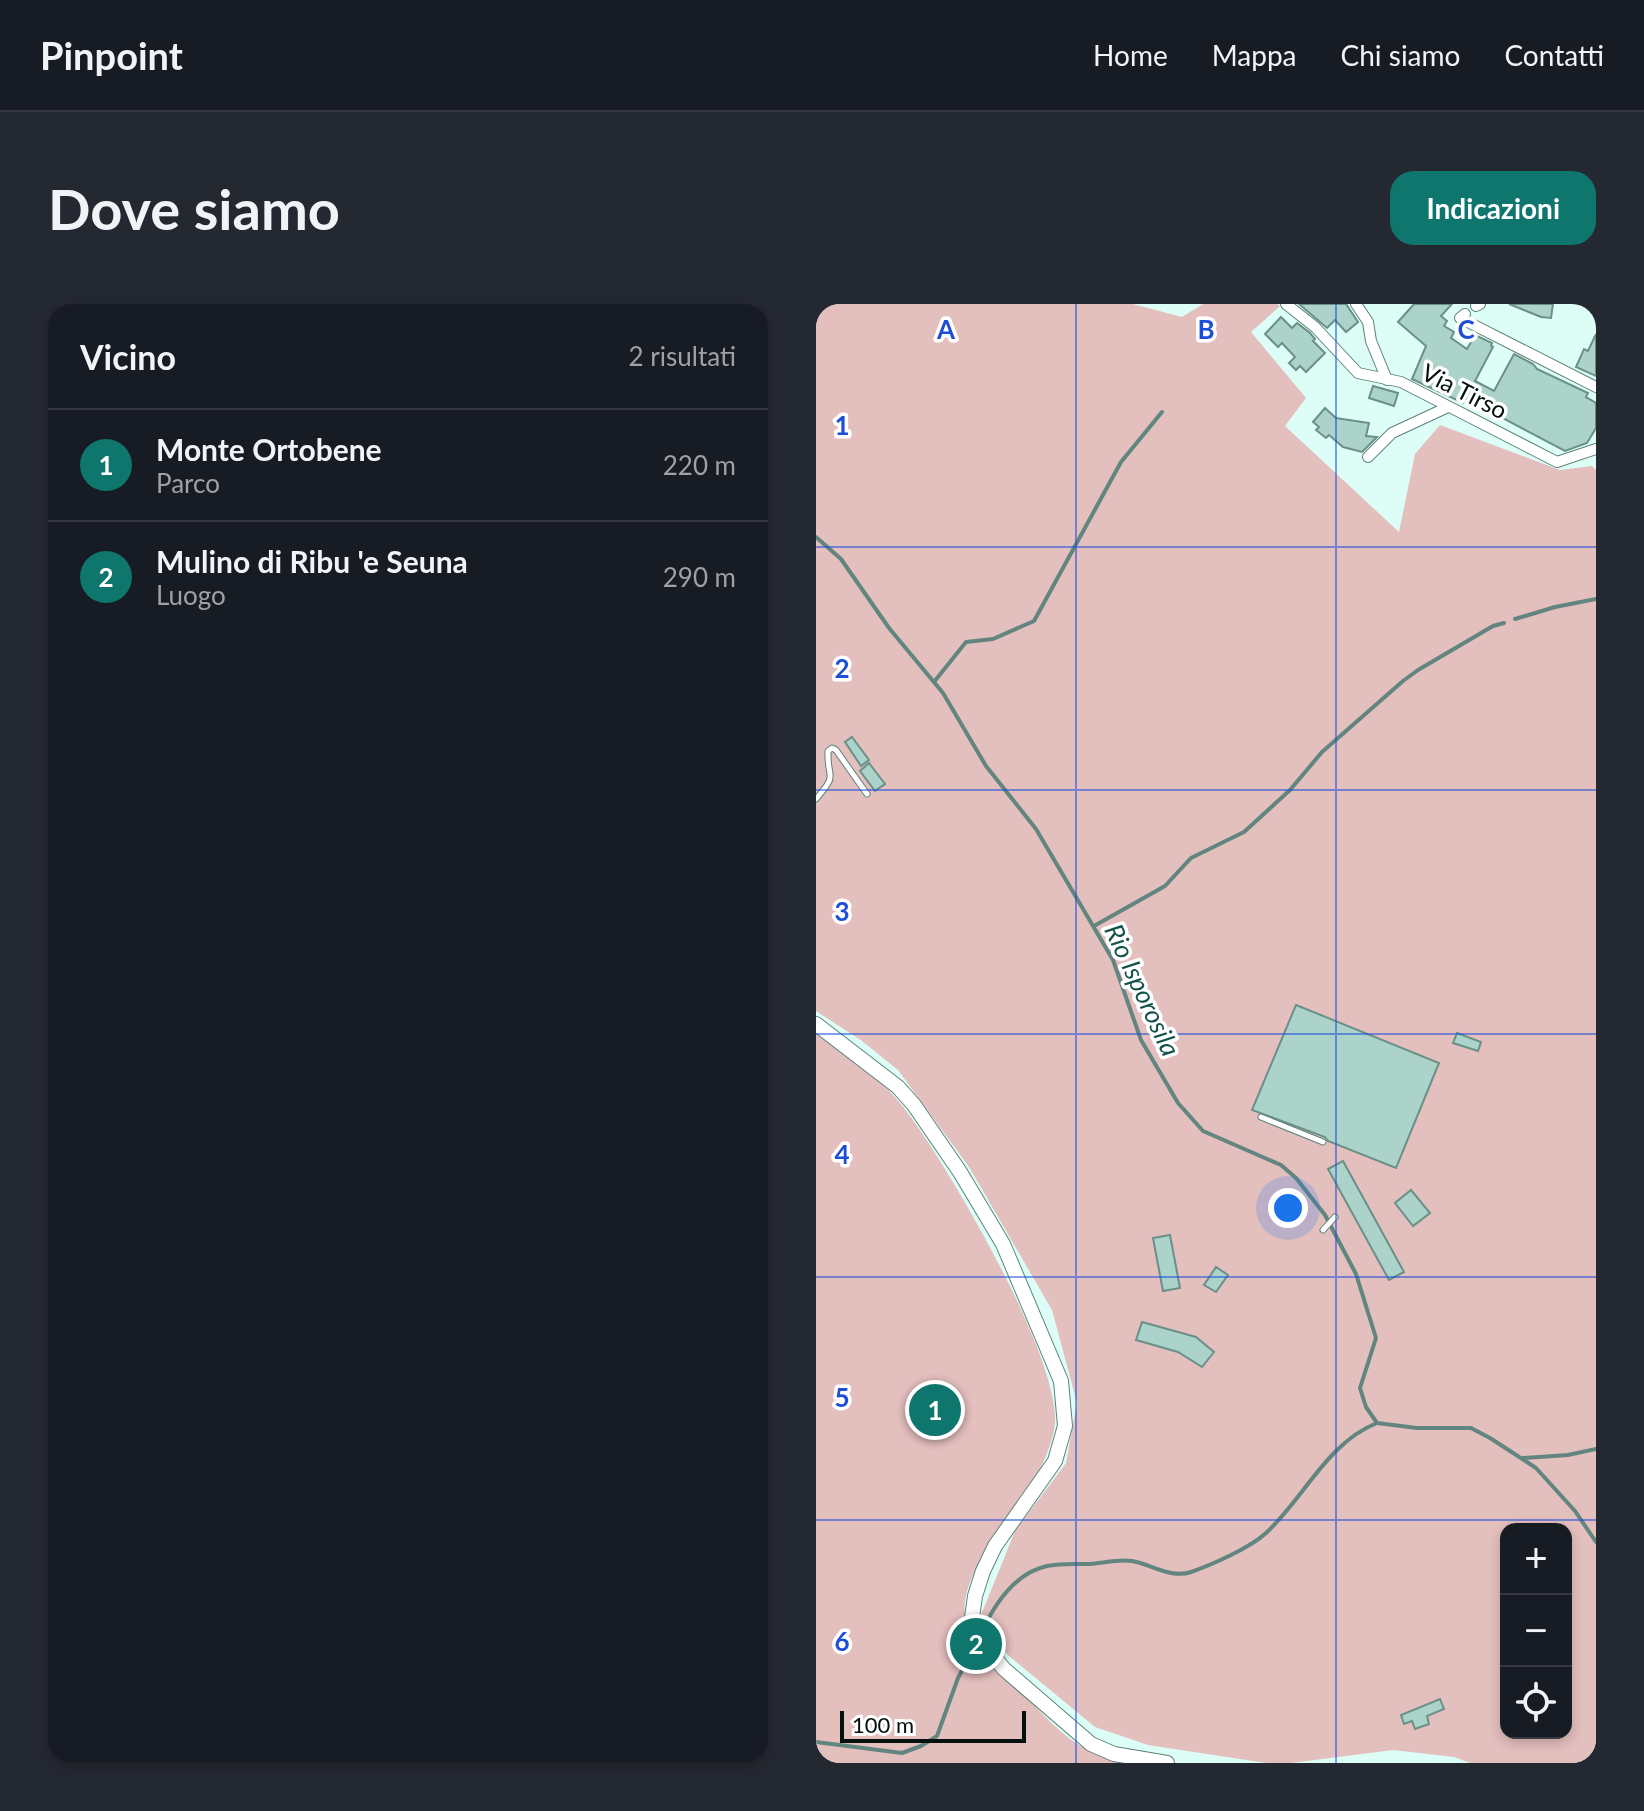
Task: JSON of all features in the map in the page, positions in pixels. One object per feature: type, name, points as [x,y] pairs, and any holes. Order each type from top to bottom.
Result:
[{"type":"main road","points":[[816,1024],[898,1087],[960,1172],[1003,1244],[1061,1381],[1065,1426],[1055,1461],[995,1546],[975,1596],[971,1625],[1004,1669],[1091,1744],[1114,1754],[1167,1763]]},
{"type":"street","name":"Via Tirso","points":[[1286,304],[1315,327],[1358,373],[1401,382],[1557,462],[1596,449]]},
{"type":"street","points":[[1356,304],[1368,322],[1371,341],[1387,380]]},
{"type":"street","points":[[1462,316],[1596,387]]},
{"type":"street","points":[[1368,457],[1392,433],[1448,407]]},
{"type":"lane","points":[[816,799],[831,781],[833,774],[828,751],[832,748],[867,794]]},
{"type":"lane","points":[[1261,1117],[1323,1142]]},
{"type":"lane","points":[[1323,1230],[1335,1217]]},
{"type":"shaded area","points":[[816,304],[1133,304],[1182,317],[1203,304],[1277,304],[1280,306],[1251,332],[1306,398],[1285,426],[1399,532],[1415,454],[1440,425],[1560,470],[1592,466],[1596,470],[1596,1763],[1470,1763],[1454,1757],[1393,1750],[1291,1763],[1266,1763],[1148,1745],[1095,1727],[1009,1656],[979,1620],[1015,1531],[1066,1463],[1077,1403],[1052,1310],[969,1167],[898,1070],[862,1041],[816,1011]]},
{"type":"shaded area","points":[[816,1034],[891,1093],[944,1167],[998,1262],[1022,1313],[1042,1360],[1053,1400],[1054,1430],[1047,1453],[1037,1475],[980,1561],[966,1598],[967,1620],[972,1631],[1022,1692],[1065,1735],[1092,1752],[1132,1763],[816,1763]]},
{"type":"building","points":[[1299,304],[1346,304],[1358,322],[1346,332],[1335,320],[1327,328]]},
{"type":"building","points":[[1414,304],[1452,304],[1441,316],[1447,321],[1444,326],[1454,332],[1451,338],[1467,349],[1475,335],[1492,343],[1493,347],[1475,381],[1494,391],[1514,354],[1537,369],[1588,393],[1586,397],[1596,403],[1596,428],[1587,443],[1565,451],[1465,398],[1463,403],[1412,379],[1426,346],[1398,322]]},
{"type":"building","points":[[1509,304],[1553,304],[1551,318],[1541,317]]},
{"type":"building","points":[[1281,317],[1292,328],[1297,323],[1310,333],[1325,353],[1306,372],[1300,366],[1296,370],[1289,363],[1295,357],[1282,343],[1278,347],[1265,334]]},
{"type":"building","points":[[1596,334],[1596,376],[1576,367],[1584,349],[1588,351]]},
{"type":"building","points":[[1373,386],[1398,393],[1394,406],[1369,398]]},
{"type":"building","points":[[1325,408],[1336,418],[1369,423],[1366,436],[1377,437],[1362,452],[1343,447],[1329,435],[1326,438],[1316,430],[1319,427],[1313,422]]},
{"type":"building","points":[[852,737],[869,760],[861,766],[845,742]]},
{"type":"building","points":[[869,763],[885,784],[875,791],[860,771]]},
{"type":"building","points":[[1296,1005],[1439,1063],[1396,1168],[1252,1110]]},
{"type":"building","points":[[1457,1033],[1481,1042],[1478,1051],[1453,1043]]},
{"type":"building","points":[[1343,1161],[1404,1272],[1389,1280],[1328,1169]]},
{"type":"building","points":[[1411,1190],[1430,1213],[1413,1226],[1395,1203]]},
{"type":"building","points":[[1170,1235],[1180,1288],[1163,1291],[1153,1238]]},
{"type":"building","points":[[1216,1267],[1228,1275],[1216,1292],[1204,1285]]},
{"type":"building","points":[[1142,1322],[1196,1337],[1214,1352],[1202,1367],[1178,1352],[1136,1340]]},
{"type":"building","points":[[1440,1699],[1444,1709],[1427,1716],[1429,1724],[1415,1729],[1412,1721],[1404,1724],[1401,1715]]},
{"type":"waterway","points":[[934,682],[966,642],[993,639],[1034,621],[1121,462],[1162,412]]},
{"type":"waterway","name":"Rio Isporosila","points":[[816,537],[841,559],[889,628],[943,693],[986,766],[1036,829],[1113,960],[1141,1040],[1178,1103],[1203,1131],[1281,1165],[1296,1178],[1325,1215],[1356,1274],[1376,1338],[1360,1388],[1366,1407],[1377,1423],[1417,1428],[1471,1428],[1490,1438],[1536,1468],[1575,1511],[1596,1542]]},
{"type":"waterway","points":[[1515,619],[1596,599]]},
{"type":"waterway","points":[[1094,926],[1165,886],[1191,858],[1244,832],[1290,790],[1322,752],[1403,681],[1493,626],[1504,623]]},
{"type":"waterway","points":[[981,1633],[1006,1592],[1025,1575],[1047,1566],[1127,1561],[1184,1574],[1241,1550],[1266,1533],[1344,1443],[1377,1423]]},
{"type":"waterway","points":[[1523,1458],[1568,1455],[1596,1449]]},
{"type":"waterway","points":[[816,1742],[902,1753],[921,1746],[937,1736],[958,1678],[978,1641]]},
{"type":"place","name":"Monte Ortobene","points":[[935,1410]]},
{"type":"place","name":"Mulino di Ribu 'e Seuna","points":[[976,1644]]}]
